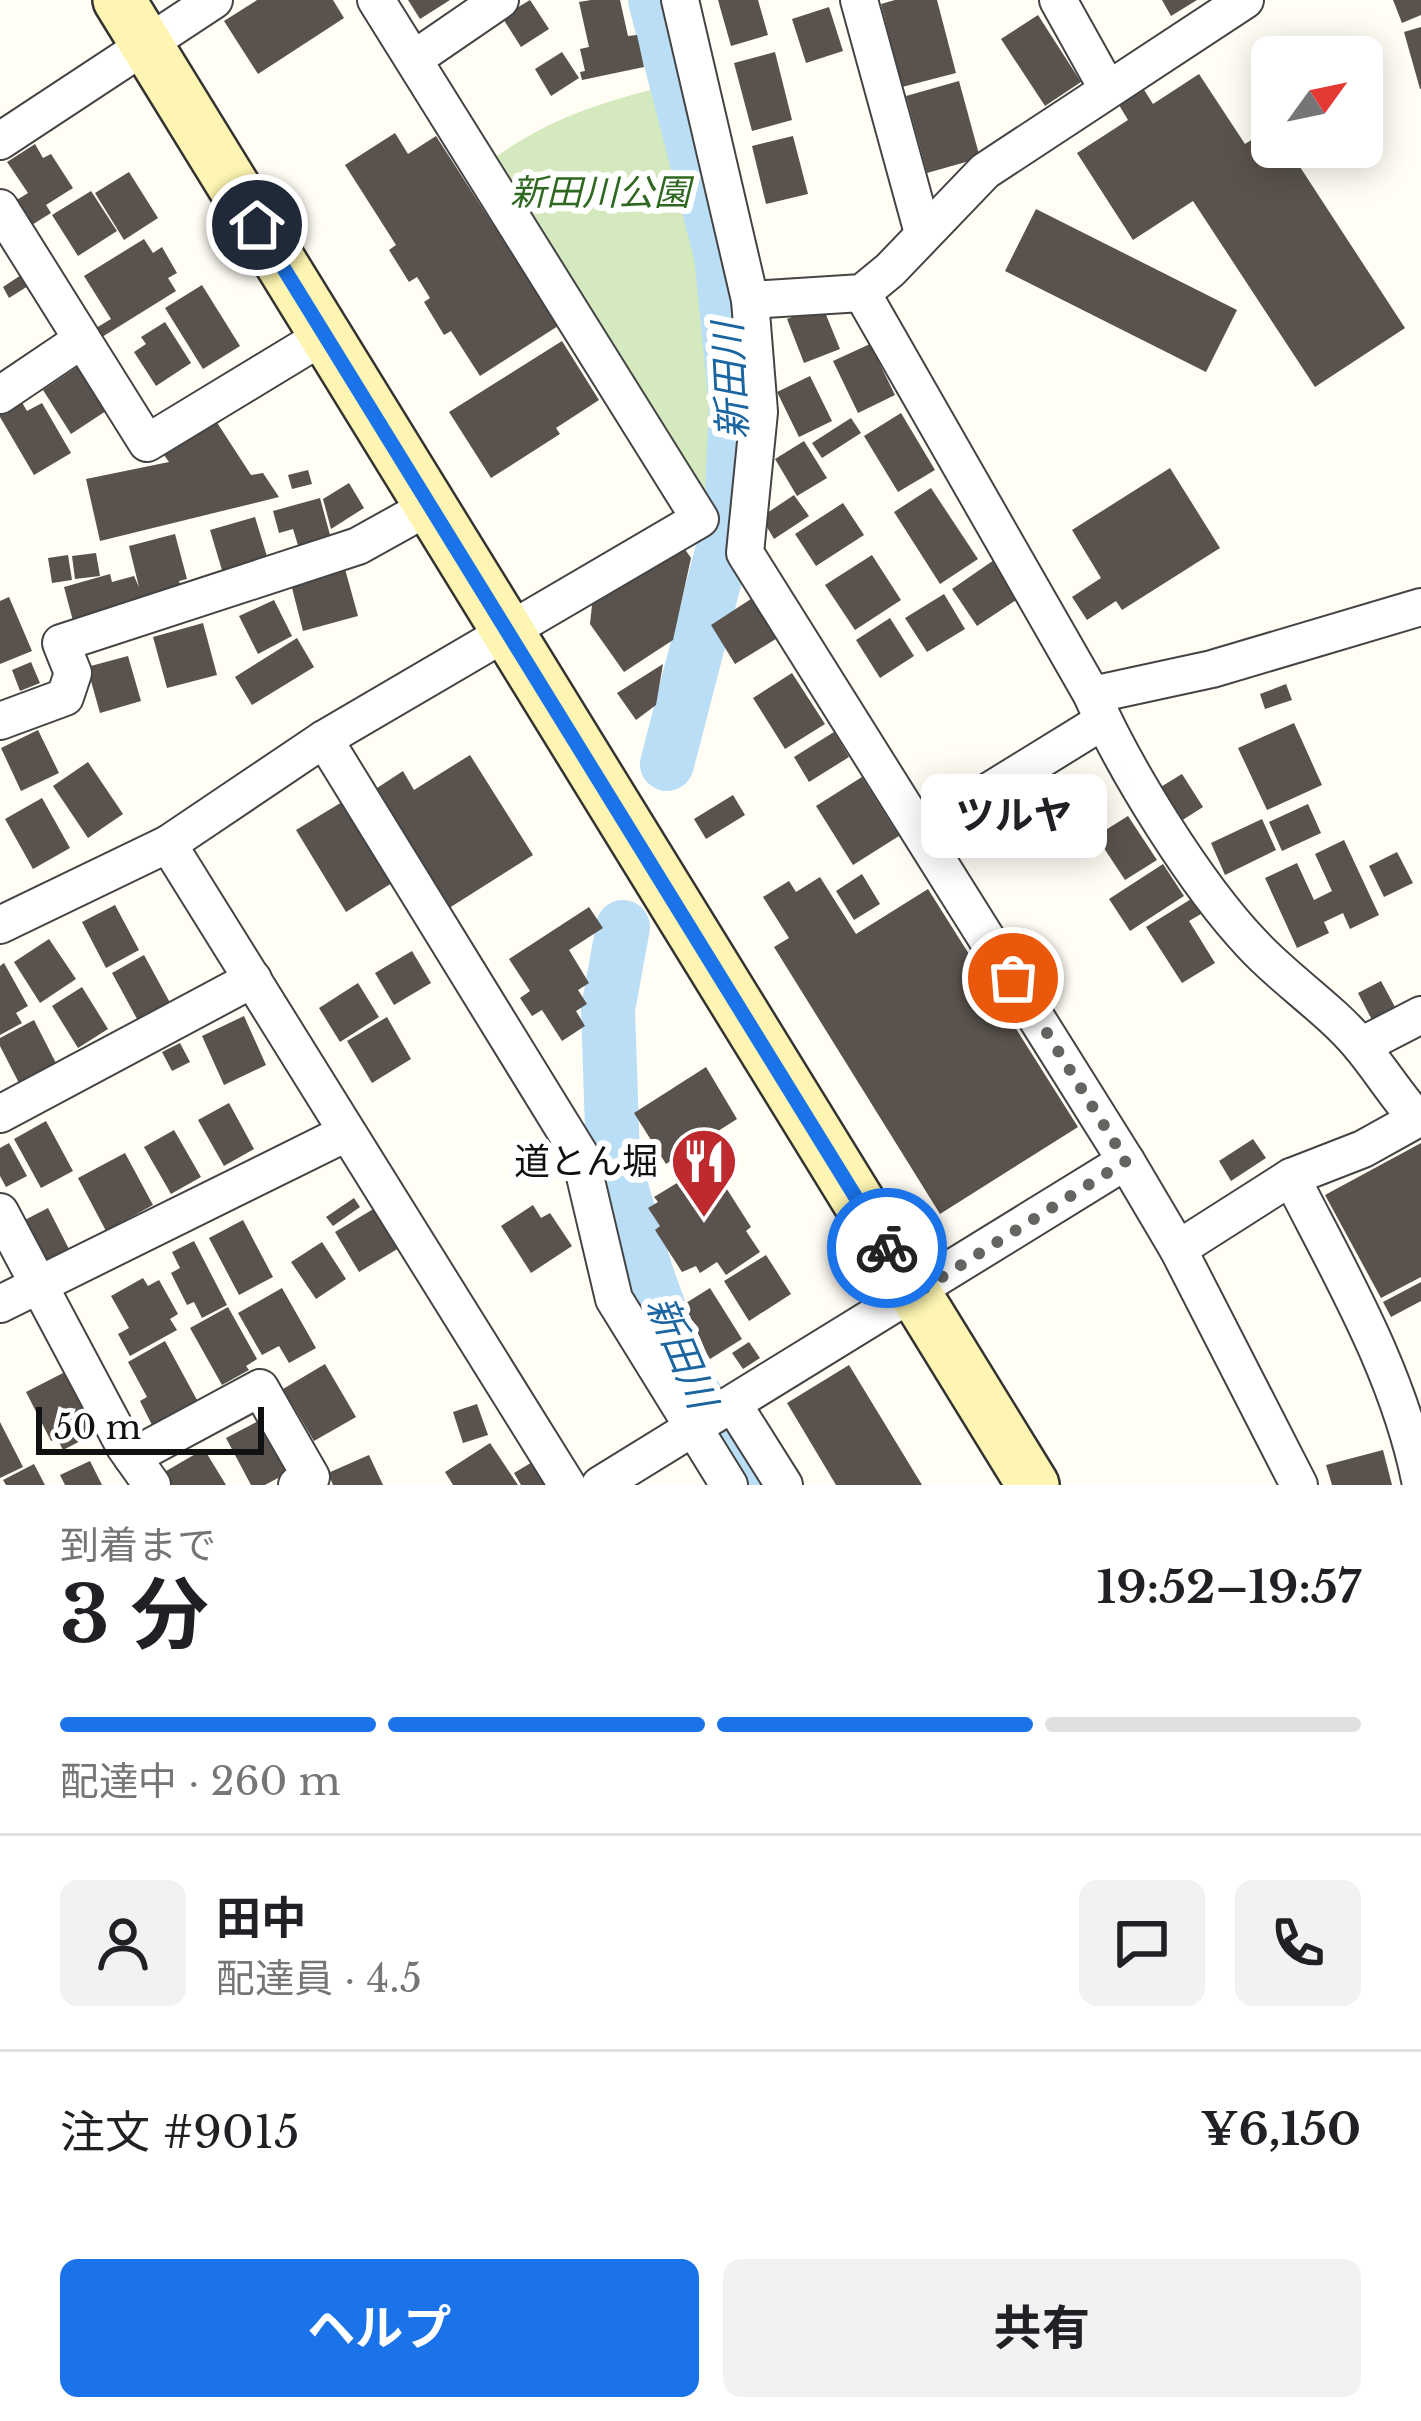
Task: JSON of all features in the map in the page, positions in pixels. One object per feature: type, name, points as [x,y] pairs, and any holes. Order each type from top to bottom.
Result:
[{"type":"street","points":[[118,0],[1034,1485]]},
{"type":"street","points":[[0,141],[214,0]]},
{"type":"street","points":[[0,925],[168,844],[325,739],[700,519],[376,0]]},
{"type":"street","points":[[414,58],[500,0]]},
{"type":"street","points":[[680,0],[750,300],[759,412],[746,553],[1126,1161],[1178,1249],[1299,1485]]},
{"type":"street","points":[[859,0],[923,233]]},
{"type":"street","points":[[1058,0],[1107,88]]},
{"type":"street","points":[[750,300],[862,293],[985,170],[1236,3]]},
{"type":"street","points":[[0,208],[147,443],[325,335]]},
{"type":"street","points":[[862,293],[1196,872],[1251,944],[1360,1046],[1417,1119],[1363,1149],[1291,1177],[1178,1249]]},
{"type":"street","points":[[0,395],[80,341]]},
{"type":"street","points":[[0,721],[65,697],[73,673],[61,643],[358,546],[430,506]]},
{"type":"street","points":[[922,832],[1098,708],[1212,668],[1417,615]]},
{"type":"street","points":[[325,739],[580,1155],[614,1299],[714,1417],[784,1485]]},
{"type":"street","points":[[168,844],[567,1485]]},
{"type":"street","points":[[0,1114],[253,979]]},
{"type":"street","points":[[1360,1046],[1421,1015]]},
{"type":"street","points":[[0,1304],[346,1133]]},
{"type":"street","points":[[600,1485],[1126,1161]]},
{"type":"street","points":[[1291,1177],[1378,1349],[1421,1485]]},
{"type":"street","points":[[0,1211],[142,1471],[260,1388],[311,1477],[297,1485]]},
{"type":"street","points":[[714,1417],[729,1485]]},
{"type":"green space","name":"新田川公園","points":[[657,88],[696,242],[717,385],[710,525],[487,163],[568,116]]},
{"type":"building","points":[[257,0],[333,0],[344,18],[258,74],[224,21]]},
{"type":"building","points":[[408,0],[450,0],[420,19]]},
{"type":"building","points":[[530,0],[549,29],[521,47],[502,17]]},
{"type":"building","points":[[620,0],[628,36],[637,35],[644,67],[582,80],[580,49],[589,47],[579,2]]},
{"type":"building","points":[[718,0],[758,0],[768,35],[731,46]]},
{"type":"building","points":[[937,0],[956,73],[902,87],[881,4]]},
{"type":"building","points":[[1162,0],[1197,0],[1171,16]]},
{"type":"building","points":[[1393,0],[1421,0],[1421,15],[1402,23]]},
{"type":"building","points":[[829,7],[843,51],[806,63],[792,19]]},
{"type":"building","points":[[1038,15],[1081,82],[1045,106],[1001,39]]},
{"type":"building","points":[[1421,27],[1421,89],[1420,89],[1404,32]]},
{"type":"building","points":[[562,52],[579,78],[551,96],[535,69]]},
{"type":"building","points":[[775,52],[792,120],[752,131],[734,63]]},
{"type":"building","points":[[1199,74],[1245,144],[1251,140],[1251,168],[1301,168],[1405,328],[1315,387],[1193,201],[1133,240],[1077,153],[1128,120],[1116,100],[1141,85],[1153,104]]},
{"type":"building","points":[[959,81],[980,158],[927,173],[906,96]]},
{"type":"building","points":[[395,133],[408,154],[436,136],[558,326],[480,376],[451,331],[444,335],[424,302],[430,298],[417,277],[409,282],[389,250],[396,245],[345,165]]},
{"type":"building","points":[[793,136],[808,194],[766,204],[752,146]]},
{"type":"building","points":[[35,144],[43,158],[51,154],[73,188],[46,205],[51,213],[27,228],[12,203],[28,193],[7,162]]},
{"type":"building","points":[[129,172],[158,218],[124,240],[95,193]]},
{"type":"building","points":[[91,191],[117,231],[78,256],[52,215]]},
{"type":"building","points":[[1036,209],[1237,310],[1206,372],[1005,271]]},
{"type":"building","points":[[144,239],[153,253],[162,247],[177,273],[168,278],[176,291],[102,337],[96,328],[111,319],[84,276]]},
{"type":"building","points":[[21,275],[28,286],[9,298],[3,287]]},
{"type":"building","points":[[202,285],[240,346],[203,369],[165,308]]},
{"type":"building","points":[[822,305],[840,349],[804,363],[787,319]]},
{"type":"building","points":[[165,322],[191,363],[156,386],[134,352],[146,344],[141,337]]},
{"type":"building","points":[[562,341],[599,400],[556,428],[560,434],[491,478],[449,412]]},
{"type":"building","points":[[870,344],[895,395],[858,413],[833,361]]},
{"type":"building","points":[[77,367],[106,411],[71,434],[43,390]]},
{"type":"building","points":[[810,376],[832,421],[799,437],[777,392]]},
{"type":"building","points":[[17,394],[27,411],[42,403],[71,453],[34,475],[0,417],[0,404]]},
{"type":"building","points":[[901,413],[935,470],[898,492],[864,436]]},
{"type":"building","points":[[851,418],[861,433],[822,458],[812,443]]},
{"type":"building","points":[[216,421],[251,475],[263,473],[279,497],[100,541],[86,479],[169,462],[164,455]]},
{"type":"building","points":[[804,441],[827,478],[797,496],[775,459]]},
{"type":"building","points":[[1170,468],[1220,548],[1122,610],[1116,601],[1087,620],[1072,597],[1101,578],[1072,530]]},
{"type":"building","points":[[308,470],[312,484],[292,489],[288,475]]},
{"type":"building","points":[[349,483],[364,508],[331,529],[323,499]]},
{"type":"building","points":[[931,488],[978,559],[940,584],[894,512]]},
{"type":"building","points":[[794,495],[809,516],[774,539],[761,517]]},
{"type":"building","points":[[320,498],[333,546],[301,555],[293,529],[279,533],[273,511]]},
{"type":"building","points":[[843,503],[864,535],[816,566],[795,534]]},
{"type":"building","points":[[255,517],[269,563],[224,577],[210,530]]},
{"type":"building","points":[[175,534],[187,579],[179,581],[182,592],[73,621],[64,587],[110,574],[112,582],[134,576],[139,587],[129,546]]},
{"type":"building","points":[[684,548],[691,558],[673,640],[624,672],[590,624],[592,605]]},
{"type":"building","points":[[96,553],[100,576],[75,579],[72,556]]},
{"type":"building","points":[[68,555],[72,580],[52,583],[48,558]]},
{"type":"building","points":[[872,555],[901,600],[855,630],[825,585]]},
{"type":"building","points":[[994,560],[1019,598],[977,626],[952,589]]},
{"type":"building","points":[[345,569],[358,616],[303,631],[291,584]]},
{"type":"building","points":[[944,594],[965,629],[927,652],[905,618]]},
{"type":"building","points":[[9,597],[32,651],[0,664],[0,601]]},
{"type":"building","points":[[754,597],[779,637],[735,664],[711,625]]},
{"type":"building","points":[[274,600],[292,636],[258,654],[239,616]]},
{"type":"building","points":[[890,618],[914,656],[880,678],[856,640]]},
{"type":"building","points":[[203,623],[217,675],[167,688],[153,637]]},
{"type":"building","points":[[297,638],[314,667],[252,705],[235,677]]},
{"type":"building","points":[[128,656],[141,701],[100,713],[87,667]]},
{"type":"building","points":[[31,662],[40,683],[20,691],[12,670]]},
{"type":"building","points":[[663,664],[656,705],[636,720],[617,693]]},
{"type":"building","points":[[792,673],[825,724],[785,749],[753,698]]},
{"type":"building","points":[[1286,684],[1292,700],[1265,709],[1260,694]]},
{"type":"building","points":[[1294,723],[1322,785],[1267,810],[1238,748]]},
{"type":"building","points":[[38,730],[59,773],[21,791],[1,748]]},
{"type":"building","points":[[834,732],[849,757],[809,782],[794,757]]},
{"type":"building","points":[[470,755],[533,855],[446,910],[374,790],[403,771],[414,790]]},
{"type":"building","points":[[88,762],[123,814],[88,838],[53,786]]},
{"type":"building","points":[[1182,774],[1203,807],[1181,821],[1159,788]]},
{"type":"building","points":[[862,777],[899,836],[853,865],[816,806]]},
{"type":"building","points":[[733,795],[745,815],[706,839],[694,819]]},
{"type":"building","points":[[42,798],[70,848],[33,869],[5,819]]},
{"type":"building","points":[[342,802],[392,883],[346,912],[296,830]]},
{"type":"building","points":[[1308,804],[1321,833],[1282,851],[1269,822]]},
{"type":"building","points":[[1128,816],[1157,860],[1125,880],[1096,836]]},
{"type":"building","points":[[1262,819],[1276,850],[1225,875],[1211,843]]},
{"type":"building","points":[[1344,840],[1379,915],[1350,929],[1343,913],[1324,922],[1329,933],[1297,948],[1265,878],[1297,863],[1314,900],[1332,891],[1315,854]]},
{"type":"building","points":[[1397,852],[1413,883],[1384,897],[1369,866]]},
{"type":"building","points":[[1163,864],[1184,896],[1130,931],[1109,899]]},
{"type":"building","points":[[862,874],[880,904],[854,920],[836,891]]},
{"type":"building","points":[[820,877],[856,934],[928,889],[1078,1127],[940,1214],[774,947],[789,938],[763,897],[789,881],[796,892]]},
{"type":"building","points":[[1196,896],[1206,911],[1189,921],[1215,963],[1182,983],[1146,927]]},
{"type":"building","points":[[115,905],[139,950],[106,968],[82,922]]},
{"type":"building","points":[[589,907],[603,928],[569,950],[589,983],[578,990],[587,1004],[576,1011],[585,1026],[562,1041],[542,1010],[532,1016],[520,998],[530,991],[509,959]]},
{"type":"building","points":[[49,939],[76,979],[40,1003],[14,962]]},
{"type":"building","points":[[412,951],[431,983],[394,1005],[375,973]]},
{"type":"building","points":[[144,955],[174,1010],[142,1028],[112,973]]},
{"type":"building","points":[[4,963],[28,1006],[16,1013],[22,1023],[0,1035],[0,966]]},
{"type":"building","points":[[1381,981],[1395,1007],[1372,1020],[1358,993]]},
{"type":"building","points":[[358,983],[379,1017],[340,1042],[319,1008]]},
{"type":"building","points":[[82,987],[108,1029],[78,1048],[52,1006]]},
{"type":"building","points":[[244,1016],[266,1065],[224,1085],[202,1036]]},
{"type":"building","points":[[387,1017],[411,1059],[372,1083],[347,1041]]},
{"type":"building","points":[[34,1020],[58,1067],[21,1087],[0,1038]]},
{"type":"building","points":[[180,1043],[190,1062],[172,1071],[162,1052]]},
{"type":"building","points":[[706,1067],[737,1119],[666,1164],[634,1113]]},
{"type":"building","points":[[229,1103],[254,1149],[224,1166],[198,1120]]},
{"type":"building","points":[[46,1121],[73,1171],[41,1188],[14,1139]]},
{"type":"building","points":[[174,1130],[201,1177],[171,1194],[144,1147]]},
{"type":"building","points":[[1253,1139],[1266,1158],[1231,1181],[1219,1161]]},
{"type":"building","points":[[9,1143],[27,1176],[6,1187],[0,1176],[0,1148]]},
{"type":"building","points":[[1421,1143],[1421,1277],[1381,1298],[1325,1195]]},
{"type":"building","points":[[125,1153],[153,1205],[106,1231],[78,1178]]},
{"type":"building","points":[[711,1171],[751,1227],[746,1231],[760,1252],[726,1275],[717,1262],[700,1273],[696,1266],[682,1272],[655,1230],[660,1226],[648,1208],[658,1202],[654,1197],[677,1183],[680,1188]]},
{"type":"building","points":[[354,1198],[360,1207],[333,1226],[326,1217]]},
{"type":"building","points":[[533,1205],[541,1218],[550,1213],[572,1246],[531,1273],[501,1226]]},
{"type":"building","points":[[48,1208],[71,1253],[42,1268],[19,1223]]},
{"type":"building","points":[[375,1208],[399,1248],[359,1272],[335,1232]]},
{"type":"building","points":[[243,1220],[273,1277],[239,1295],[209,1238]]},
{"type":"building","points":[[194,1241],[227,1305],[202,1318],[194,1302],[187,1305],[171,1273],[180,1268],[172,1252]]},
{"type":"building","points":[[322,1242],[346,1279],[316,1299],[291,1262]]},
{"type":"building","points":[[766,1255],[791,1294],[749,1321],[724,1281]]},
{"type":"building","points":[[143,1278],[148,1286],[159,1280],[178,1314],[170,1319],[177,1330],[130,1356],[118,1334],[129,1328],[111,1296]]},
{"type":"building","points":[[1421,1282],[1421,1301],[1391,1317],[1383,1302]]},
{"type":"building","points":[[282,1288],[316,1348],[289,1363],[279,1346],[262,1355],[238,1313]]},
{"type":"building","points":[[710,1288],[742,1339],[710,1359],[678,1308]]},
{"type":"building","points":[[228,1307],[257,1359],[246,1366],[249,1370],[222,1385],[190,1328]]},
{"type":"building","points":[[165,1341],[197,1400],[152,1425],[140,1401],[147,1397],[128,1362]]},
{"type":"building","points":[[749,1342],[760,1358],[743,1369],[732,1353]]},
{"type":"building","points":[[325,1364],[356,1417],[314,1441],[283,1389]]},
{"type":"building","points":[[849,1365],[922,1485],[836,1485],[787,1403]]},
{"type":"building","points":[[65,1372],[96,1433],[63,1450],[57,1438],[51,1441],[26,1392]]},
{"type":"building","points":[[477,1404],[488,1435],[463,1443],[453,1412]]},
{"type":"building","points":[[264,1418],[291,1471],[265,1485],[251,1485],[226,1438]]},
{"type":"building","points":[[0,1422],[23,1467],[0,1478]]},
{"type":"building","points":[[490,1443],[518,1485],[453,1485],[445,1472]]},
{"type":"building","points":[[204,1449],[226,1485],[168,1485],[161,1474]]},
{"type":"building","points":[[1383,1450],[1392,1485],[1332,1485],[1326,1465]]},
{"type":"building","points":[[369,1455],[383,1485],[333,1485],[328,1473]]},
{"type":"building","points":[[90,1461],[102,1485],[65,1485],[60,1475]]},
{"type":"building","points":[[534,1461],[549,1485],[521,1485],[514,1473]]},
{"type":"building","points":[[34,1464],[45,1485],[6,1485],[3,1480]]},
{"type":"waterway","name":"新田川","points":[[655,0],[721,255],[736,405],[731,517],[667,764]]},
{"type":"waterway","name":"新田川","points":[[623,927],[608,1009],[613,1159],[683,1376],[750,1485]]},
{"type":"way so far","points":[[887,1248],[915,1294],[1126,1161],[1013,978]]},
{"type":"place","name":"ツルヤ","points":[[1013,978]]},
{"type":"place","name":"道とん堀","points":[[704,1220]]},
{"type":"route","points":[[257,225],[887,1248]]}]
